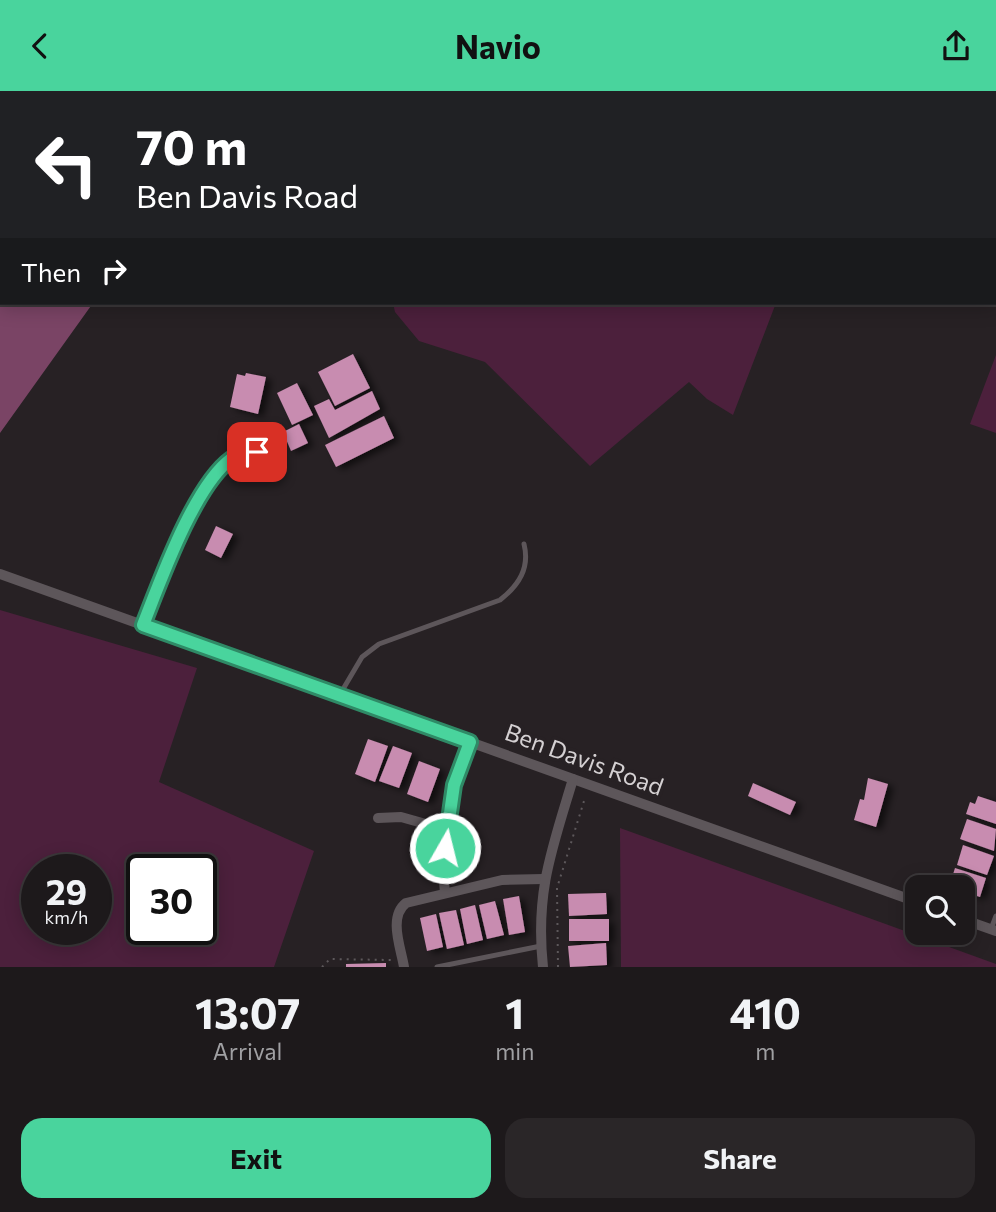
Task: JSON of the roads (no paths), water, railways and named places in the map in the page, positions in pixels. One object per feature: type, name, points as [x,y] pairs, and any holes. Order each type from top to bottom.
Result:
[{"type":"street","name":"Ben Davis Road","points":[[0,574],[905,898]]},
{"type":"street","points":[[445,893],[442,869],[454,785],[470,742]]},
{"type":"street","points":[[543,967],[543,879],[573,779]]},
{"type":"street","points":[[378,818],[401,817],[447,830]]},
{"type":"street","points":[[400,964],[396,922],[401,907],[445,893],[502,880],[543,879]]},
{"type":"street","points":[[975,924],[993,930]]},
{"type":"lane","points":[[143,625],[186,525],[203,494],[220,469],[234,457],[257,452]]},
{"type":"lane","points":[[339,696],[362,657],[379,644],[500,600],[513,590],[528,557],[524,544]]},
{"type":"lane","points":[[993,930],[996,916]]},
{"type":"lane","points":[[437,967],[541,946]]},
{"type":"lane","points":[[471,960],[472,967]]}]
